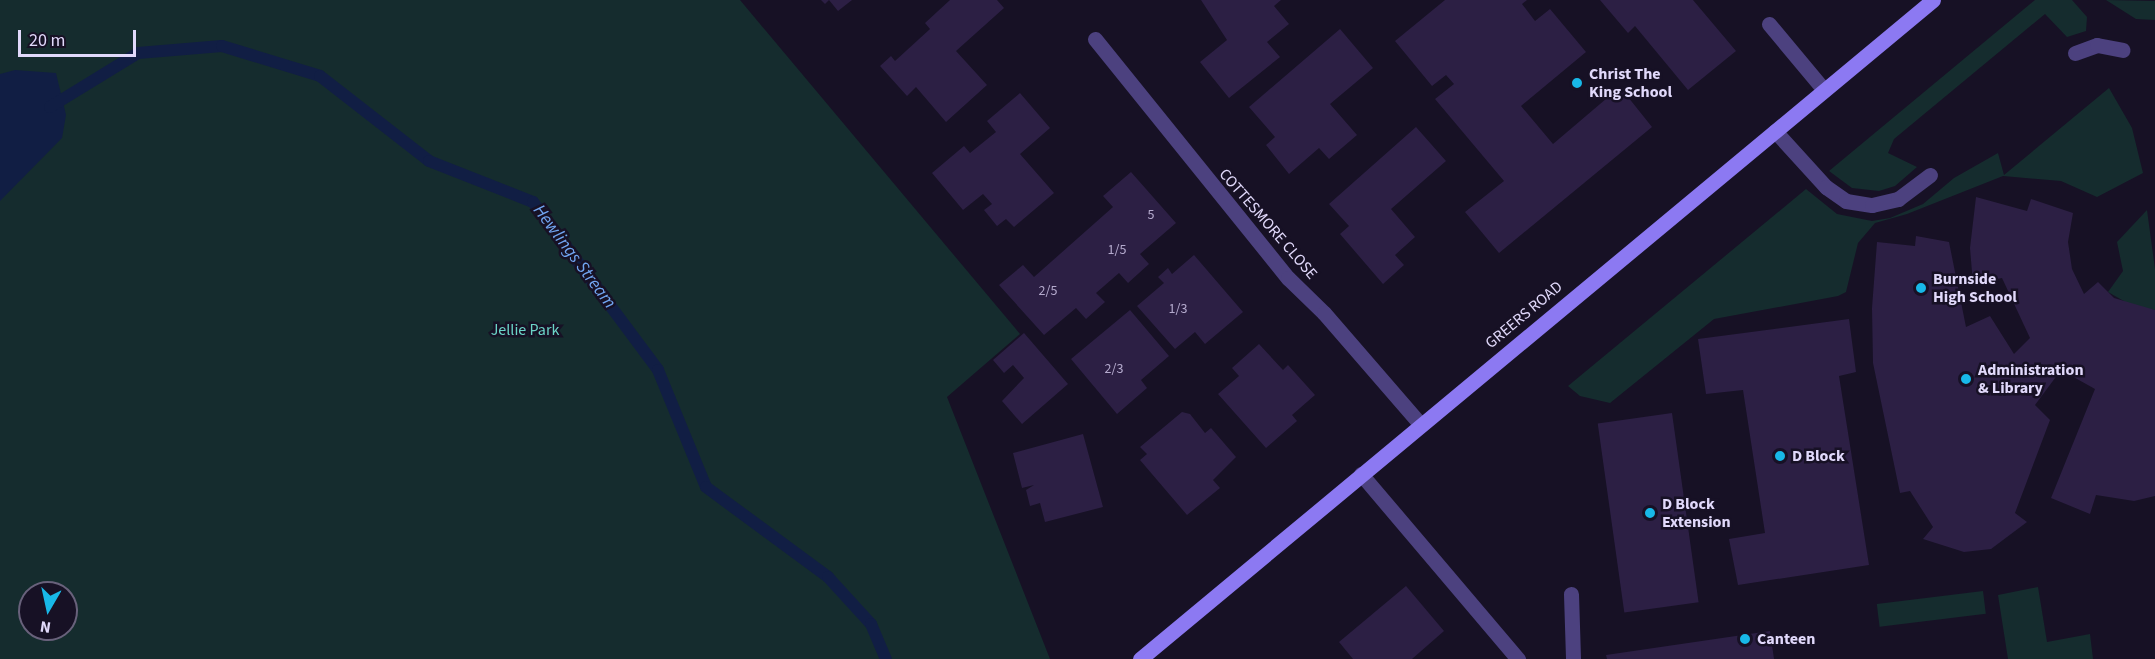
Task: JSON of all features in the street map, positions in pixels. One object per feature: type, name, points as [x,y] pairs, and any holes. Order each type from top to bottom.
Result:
[{"type":"street","name":"GREERS ROAD","points":[[1140,659],[1933,0]]},
{"type":"street","points":[[1769,24],[1824,90]]},
{"type":"street","name":"COTTESMORE CLOSE","points":[[1095,39],[1288,278],[1324,313],[1421,425]]},
{"type":"street","points":[[2076,53],[2097,45],[2123,50]]},
{"type":"street","points":[[1775,131],[1826,188],[1846,201],[1872,205],[1898,199],[1930,175]]},
{"type":"street","points":[[1361,474],[1518,659]]},
{"type":"street","points":[[1571,594],[1573,659]]},
{"type":"green space","name":"Jellie Park","points":[[0,0],[740,0],[1020,334],[947,397],[1050,659],[0,659]]},
{"type":"green space","points":[[2035,0],[2072,0],[2087,17],[2086,31],[2067,37],[2045,14],[1894,139],[1888,153],[1917,167],[1895,186],[1879,191],[1852,188],[1829,171]]},
{"type":"green space","points":[[2106,0],[2155,1],[2155,20],[2136,19]]},
{"type":"green space","points":[[2109,88],[2132,128],[2143,173],[2097,197],[2061,181],[2003,176],[1907,214],[1875,223],[1858,243],[1846,292],[1838,296],[1714,319],[1610,403],[1580,396],[1568,386],[1806,189],[1837,214],[1872,221],[1890,218],[1923,204],[1954,178],[1998,153],[2004,175]]},
{"type":"green space","points":[[2147,210],[2155,269],[2155,310],[2136,308],[2108,292],[2123,271],[2117,242]]},
{"type":"green space","points":[[2038,587],[2047,642],[2090,634],[2093,659],[2008,659],[1998,595]]},
{"type":"green space","points":[[1983,591],[1986,614],[1880,627],[1877,604]]},
{"type":"water","points":[[15,70],[56,73],[66,115],[62,138],[0,201],[0,74]]},
{"type":"building","points":[[829,0],[852,0],[838,11]]},
{"type":"building","points":[[950,0],[997,0],[1004,8],[956,51],[987,85],[946,122],[916,87],[907,96],[880,66],[891,56],[895,61],[930,29],[925,23]]},
{"type":"building","points":[[1201,0],[1281,0],[1274,6],[1289,24],[1267,42],[1280,57],[1229,98],[1200,62],[1227,40]]},
{"type":"building","points":[[1445,0],[1527,0],[1522,4],[1535,21],[1550,9],[1586,52],[1521,106],[1553,144],[1620,87],[1652,127],[1499,253],[1465,212],[1504,181],[1435,99],[1454,84],[1446,75],[1432,86],[1395,41]]},
{"type":"building","points":[[1600,0],[1693,0],[1736,51],[1688,90],[1635,26],[1628,33]]},
{"type":"building","points":[[1340,29],[1373,68],[1330,104],[1357,135],[1329,159],[1319,148],[1289,174],[1266,145],[1275,137],[1249,107]]},
{"type":"building","points":[[1020,93],[1050,128],[1020,154],[1054,193],[1014,227],[1006,219],[997,226],[984,210],[992,204],[983,194],[963,210],[932,173],[964,146],[970,153],[996,132],[987,121]]},
{"type":"building","points":[[1416,127],[1446,161],[1391,209],[1415,237],[1395,255],[1404,265],[1383,284],[1340,234],[1349,226],[1329,204]]},
{"type":"building","points":[[1131,172],[1176,223],[1140,254],[1149,264],[1128,283],[1119,273],[1096,293],[1105,302],[1086,319],[1076,308],[1044,335],[999,285],[1023,265],[1034,277],[1113,207],[1103,196]]},
{"type":"building","name":"Administration & Library","points":[[1976,197],[2027,211],[2031,199],[2073,213],[2068,242],[2072,269],[2084,294],[2098,282],[2114,298],[2155,310],[2155,496],[2134,501],[2096,495],[2090,514],[2051,498],[2095,389],[2061,370],[2035,405],[2050,420],[2015,513],[2027,522],[1991,549],[1964,552],[1923,539],[1933,527],[1910,491],[1900,493],[1873,363],[1872,308],[1877,242],[1915,246],[1916,236],[1949,242],[1966,327],[1990,316],[2014,354],[2030,338],[2002,278],[1973,284],[1970,248]]},
{"type":"building","points":[[1194,255],[1243,312],[1205,344],[1195,332],[1175,349],[1137,306],[1164,283],[1158,277],[1168,268],[1172,274]]},
{"type":"building","points":[[1130,310],[1169,356],[1141,380],[1147,388],[1117,414],[1071,359]]},
{"type":"building","name":"D Block","points":[[1849,319],[1856,372],[1839,376],[1869,565],[1738,585],[1729,539],[1765,533],[1743,390],[1706,394],[1698,339]]},
{"type":"building","points":[[1024,333],[1068,384],[1022,424],[1002,401],[1024,378],[1013,365],[1004,373],[993,360]]},
{"type":"building","points":[[1259,344],[1283,370],[1288,365],[1315,395],[1292,415],[1297,421],[1266,448],[1218,394],[1239,376],[1232,368]]},
{"type":"building","points":[[1182,412],[1190,414],[1205,433],[1211,428],[1236,457],[1213,480],[1220,488],[1187,515],[1140,460],[1147,454],[1140,447]]},
{"type":"building","name":"D Block Extension","points":[[1672,413],[1699,602],[1624,613],[1598,423]]},
{"type":"building","points":[[1083,434],[1103,507],[1045,522],[1040,503],[1030,506],[1026,490],[1034,485],[1022,488],[1013,453]]},
{"type":"building","points":[[1406,586],[1444,631],[1412,659],[1353,659],[1339,642]]},
{"type":"building","name":"Canteen","points":[[1770,631],[1774,659],[1607,659],[1606,655]]},
{"type":"waterway","name":"Hewlings Stream","points":[[50,107],[138,53],[222,46],[320,76],[429,161],[533,202],[658,370],[706,487],[828,577],[871,624],[886,659]]},
{"type":"place","name":"Christ The King School","points":[[1577,83]]},
{"type":"place","name":"Burnside High School","points":[[1921,288]]},
{"type":"place","name":"Administration & Library","points":[[1966,379]]},
{"type":"place","name":"D Block","points":[[1780,456]]},
{"type":"place","name":"D Block Extension","points":[[1650,513]]},
{"type":"place","name":"Canteen","points":[[1745,639]]}]
